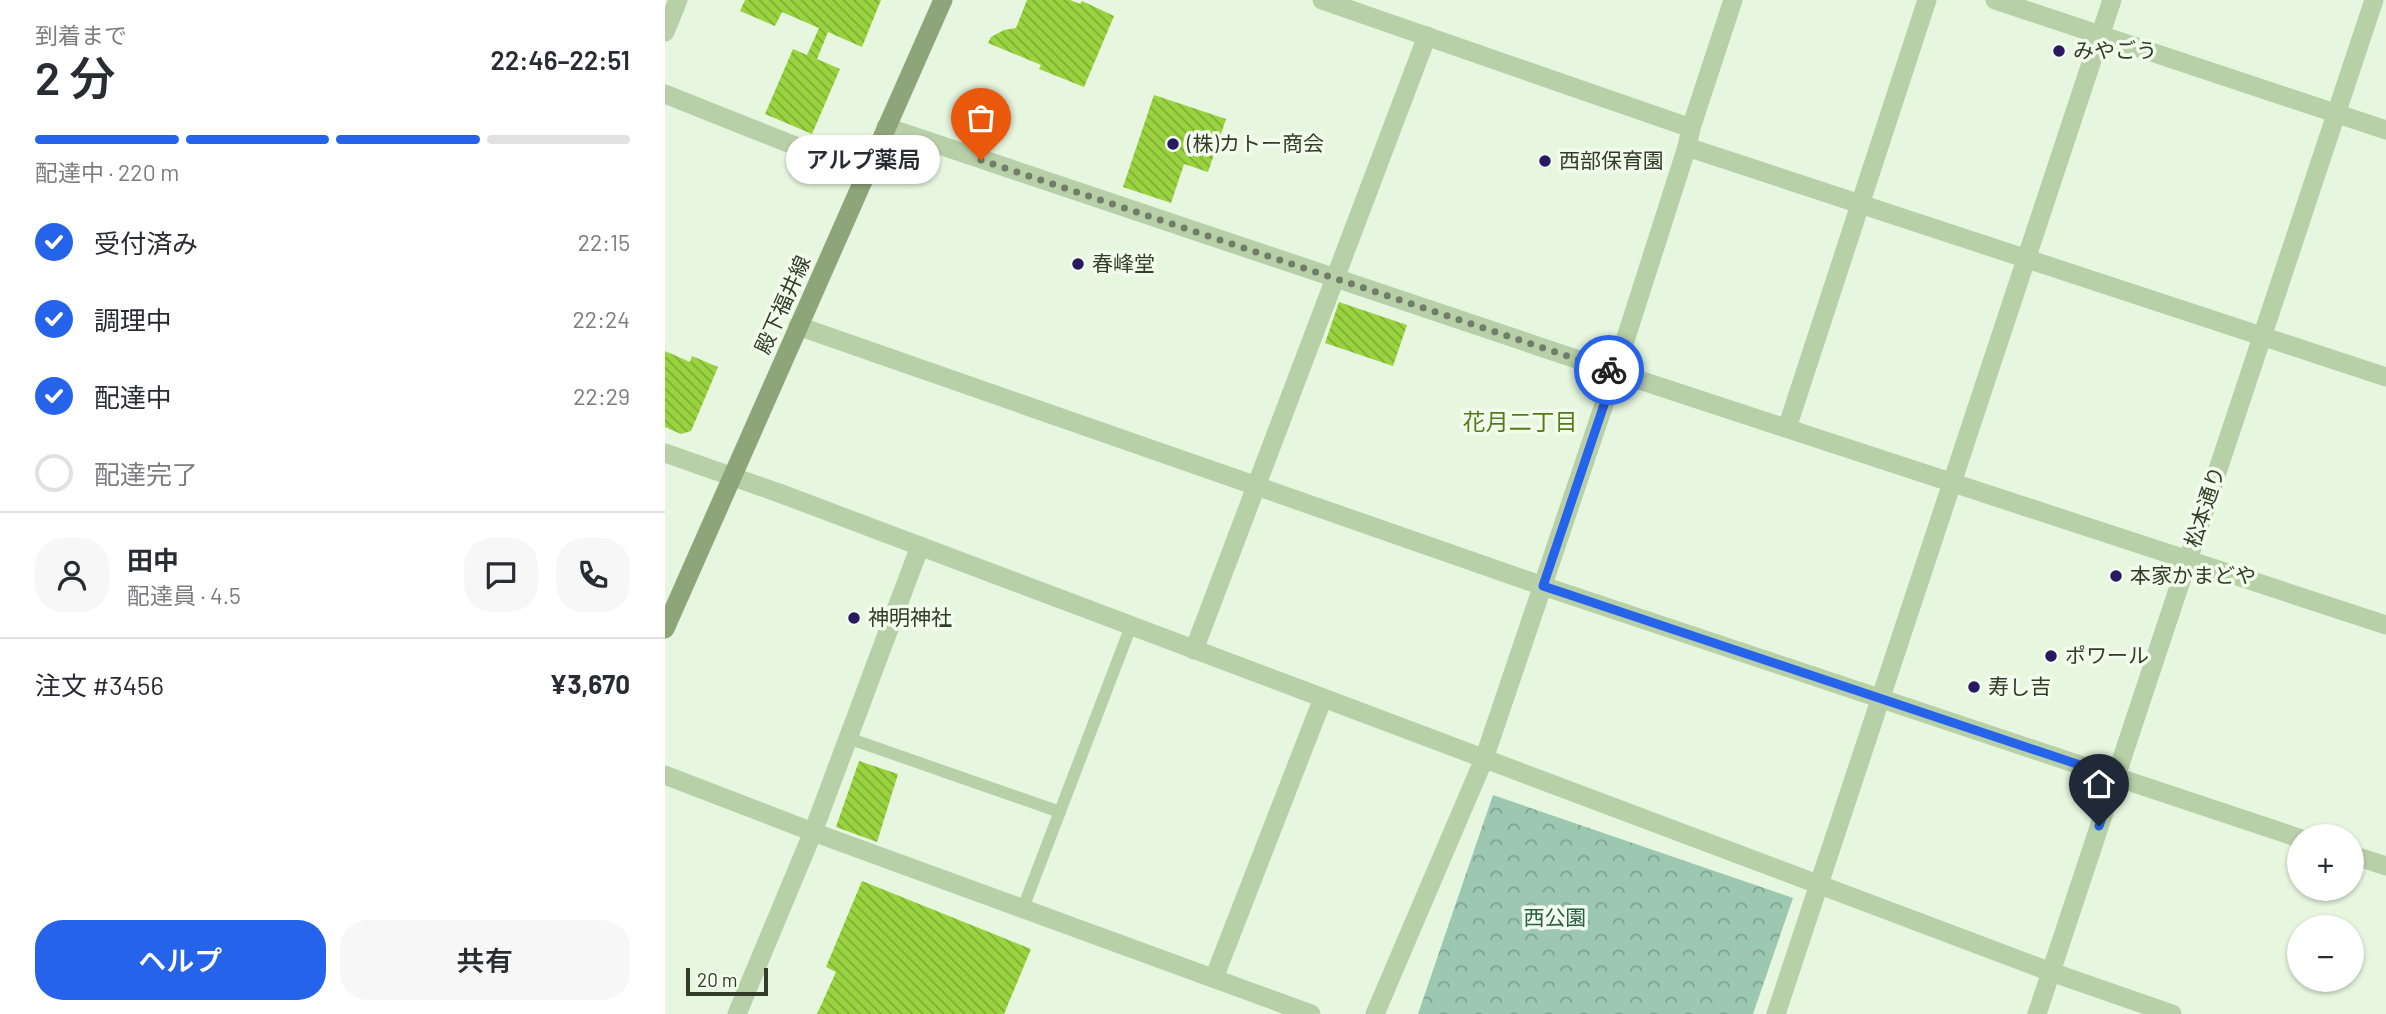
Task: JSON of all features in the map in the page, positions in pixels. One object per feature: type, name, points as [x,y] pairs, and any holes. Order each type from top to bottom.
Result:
[{"type":"main road","name":"殿下福井線","points":[[665,629],[943,0]]},
{"type":"street","points":[[665,32],[678,0]]},
{"type":"street","points":[[1322,0],[1427,37],[1860,204],[2386,377]]},
{"type":"street","points":[[1375,1014],[1484,759],[1615,372],[1733,0]]},
{"type":"street","points":[[1787,428],[1927,0]]},
{"type":"street","points":[[1995,0],[2386,130]]},
{"type":"street","points":[[1776,1014],[2112,0]]},
{"type":"street","name":"松本通り","points":[[2037,1014],[2374,0]]},
{"type":"street","points":[[1195,650],[1427,37]]},
{"type":"street","points":[[665,94],[866,174]]},
{"type":"street","points":[[886,127],[1615,372],[2386,625]]},
{"type":"street","points":[[799,326],[1543,586],[2287,834]]},
{"type":"street","points":[[665,453],[920,546],[2051,972],[2172,1014]]},
{"type":"street","points":[[737,1014],[813,832],[920,546]]},
{"type":"street","points":[[1214,978],[1323,698]]},
{"type":"street","points":[[665,775],[813,832],[1311,1014]]},
{"type":"street","points":[[2364,859],[2386,866]]},
{"type":"lane","points":[[1023,908],[1131,626]]},
{"type":"lane","points":[[848,738],[1060,812]]},
{"type":"green space","name":"西公園","points":[[1493,795],[1793,898],[1753,1014],[1418,1014]]},
{"type":"building","points":[[745,0],[881,0],[862,47],[828,32],[817,59],[840,69],[812,134],[765,114],[793,49],[807,55],[819,28],[782,12],[775,26],[740,11]]},
{"type":"building","points":[[1027,0],[1070,0],[1080,4],[1082,1],[1114,16],[1084,87],[1039,69],[1041,65],[988,43],[991,37],[1004,30],[1016,28]]},
{"type":"building","points":[[1154,95],[1226,119],[1208,172],[1184,164],[1171,203],[1123,187]]},
{"type":"building","points":[[1339,302],[1407,325],[1393,366],[1325,343]]},
{"type":"building","points":[[665,351],[690,362],[692,356],[718,367],[691,431],[681,434],[665,427]]},
{"type":"building","points":[[859,761],[898,774],[877,842],[836,827]]},
{"type":"building","points":[[862,881],[1031,949],[1004,1014],[817,1014],[836,972],[826,967]]},
{"type":"way so far","points":[[981,160],[1609,370]]},
{"type":"place","name":"みやごう","points":[[2059,51]]},
{"type":"place","name":"(株)カトー商会","points":[[1173,144]]},
{"type":"place","name":"アルプ薬局","points":[[981,160]]},
{"type":"place","name":"西部保育園","points":[[1545,161]]},
{"type":"place","name":"春峰堂","points":[[1078,264]]},
{"type":"place","name":"本家かまどや","points":[[2116,576]]},
{"type":"place","name":"神明神社","points":[[854,618]]},
{"type":"place","name":"ポワール","points":[[2051,656]]},
{"type":"place","name":"寿し吉","points":[[1974,687]]},
{"type":"district","name":"花月二丁目","points":[[1520,422]]},
{"type":"route","points":[[1609,370],[1615,372],[1543,586],[2116,777],[2099,826]]}]
